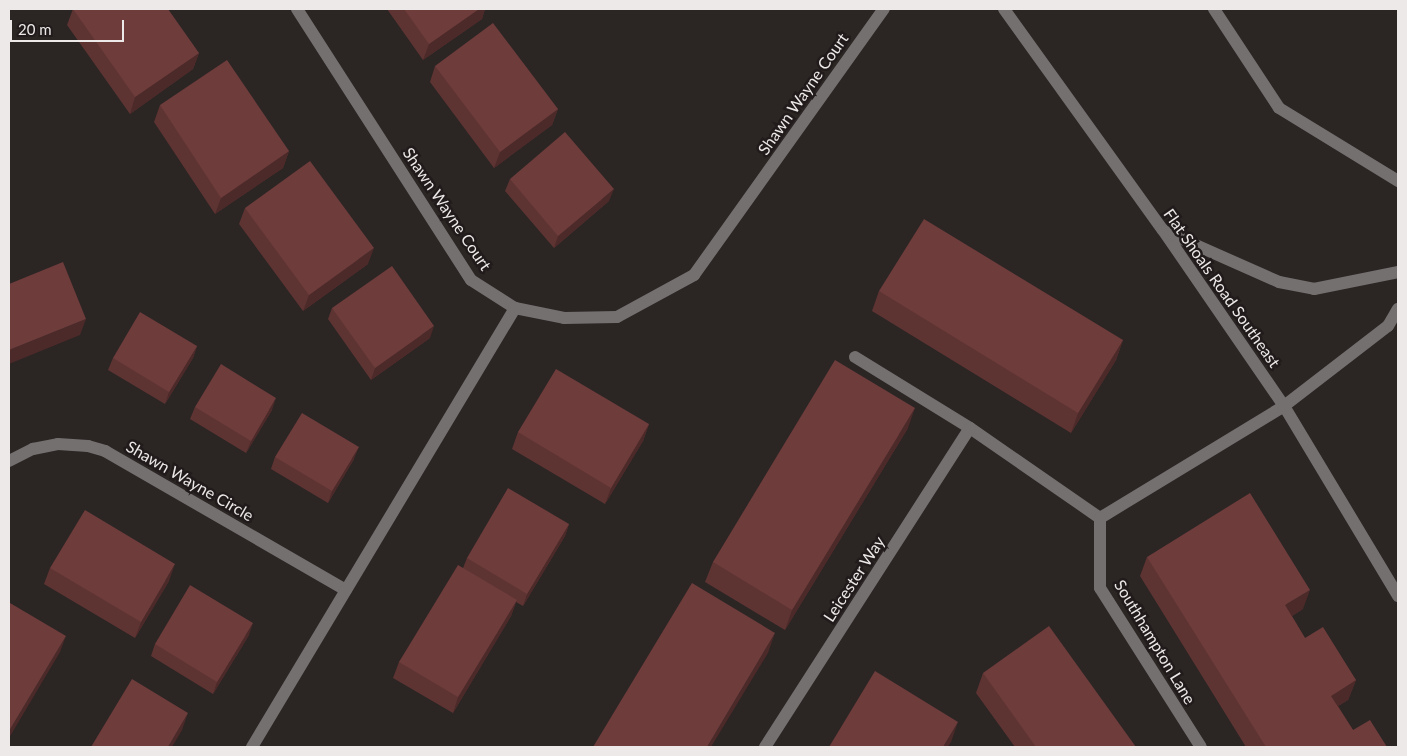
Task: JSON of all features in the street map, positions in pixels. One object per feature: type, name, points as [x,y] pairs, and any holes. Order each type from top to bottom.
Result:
[{"type":"street","name":"Shawn Wayne Court","points":[[296,9],[472,280],[515,308],[564,318],[616,317],[694,275],[884,9]]},
{"type":"street","name":"Flat Shoals Road Southeast","points":[[1004,9],[1163,230],[1284,406],[1398,596]]},
{"type":"street","points":[[1214,9],[1279,108],[1398,182]]},
{"type":"street","points":[[1163,230],[1279,282],[1314,289],[1364,282],[1398,272]]},
{"type":"street","points":[[252,747],[515,308]]},
{"type":"street","points":[[855,357],[970,428],[1100,518],[1284,406],[1388,326],[1398,309]]},
{"type":"street","name":"Leicester Way","points":[[765,747],[970,428]]},
{"type":"street","name":"Shawn Wayne Circle","points":[[9,461],[33,449],[58,444],[88,446],[105,451],[346,590]]},
{"type":"street","name":"Southhampton Lane","points":[[1100,518],[1100,588],[1201,747]]},
{"type":"building","points":[[73,9],[168,9],[199,53],[135,97]]},
{"type":"building","points":[[404,9],[479,9],[429,44]]},
{"type":"building","points":[[493,23],[558,109],[500,152],[435,66]]},
{"type":"building","points":[[227,60],[289,151],[221,198],[160,105]]},
{"type":"building","points":[[565,132],[614,189],[558,236],[510,179]]},
{"type":"building","points":[[310,161],[374,248],[309,295],[245,208]]},
{"type":"building","points":[[924,219],[1123,340],[1078,413],[879,291]]},
{"type":"building","points":[[63,262],[86,319],[9,350],[9,284]]},
{"type":"building","points":[[392,266],[434,326],[375,368],[332,308]]},
{"type":"building","points":[[140,312],[197,346],[169,392],[113,358]]},
{"type":"building","points":[[835,360],[915,408],[792,610],[713,562]]},
{"type":"building","points":[[221,364],[276,398],[251,441],[195,407]]},
{"type":"building","points":[[556,369],[649,424],[611,488],[518,432]]},
{"type":"building","points":[[302,413],[359,447],[332,491],[275,457]]},
{"type":"building","points":[[508,488],[569,524],[527,594],[467,558]]},
{"type":"building","points":[[1250,493],[1310,590],[1285,605],[1305,638],[1323,627],[1356,680],[1331,696],[1353,730],[1370,720],[1387,747],[1266,747],[1147,557]]},
{"type":"building","points":[[85,510],[175,564],[141,622],[50,568]]},
{"type":"building","points":[[458,565],[517,600],[458,697],[399,662]]},
{"type":"building","points":[[692,583],[775,633],[707,747],[593,747]]},
{"type":"building","points":[[190,585],[253,623],[217,682],[155,644]]},
{"type":"building","points":[[10,603],[66,636],[9,731],[9,606]]},
{"type":"building","points":[[1049,626],[1136,747],[1036,747],[983,673]]},
{"type":"building","points":[[875,671],[958,722],[943,747],[829,747]]},
{"type":"building","points":[[132,679],[188,713],[168,747],[91,747]]}]
